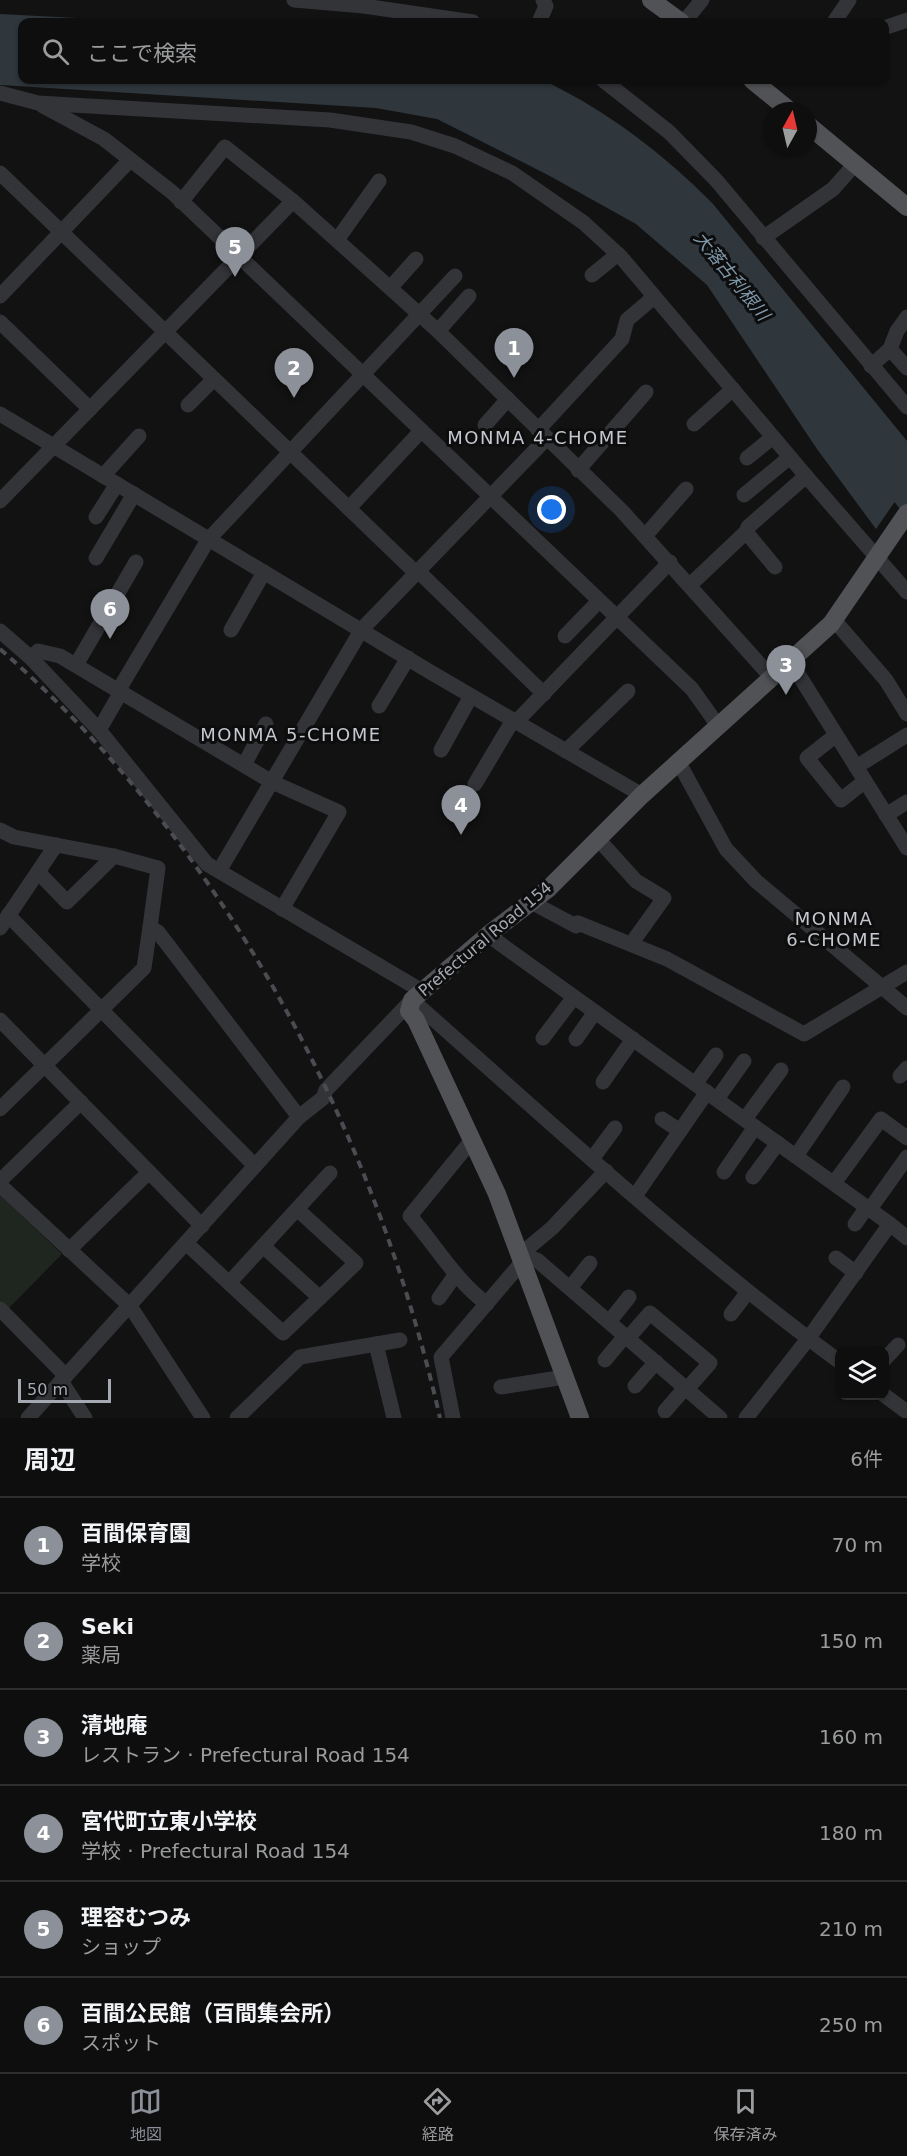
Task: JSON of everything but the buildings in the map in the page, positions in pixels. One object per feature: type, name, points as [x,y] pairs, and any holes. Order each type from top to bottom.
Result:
[{"type":"main road","points":[[651,0],[677,18]]},
{"type":"main road","points":[[757,84],[779,102]]},
{"type":"main road","points":[[817,132],[907,207]]},
{"type":"main road","name":"Prefectural Road 154","points":[[580,1418],[497,1194],[409,1011],[417,995],[488,935],[549,888],[642,795],[834,620],[907,513]]},
{"type":"street","points":[[294,0],[364,6],[446,18]]},
{"type":"street","points":[[541,18],[546,6],[543,0]]},
{"type":"street","points":[[686,18],[702,0]]},
{"type":"street","points":[[837,18],[849,0]]},
{"type":"street","points":[[889,27],[907,20]]},
{"type":"street","points":[[608,84],[641,108],[702,164],[907,407]]},
{"type":"street","points":[[0,93],[38,104],[104,139],[181,202],[692,689],[719,727]]},
{"type":"street","points":[[38,104],[330,120],[411,132],[455,146],[512,173],[551,198],[618,254],[907,592]]},
{"type":"street","points":[[181,202],[225,147],[293,201],[391,287],[508,399],[670,562],[772,678]]},
{"type":"street","points":[[0,296],[130,160]]},
{"type":"street","points":[[763,238],[833,189],[855,164]]},
{"type":"street","points":[[0,173],[544,694]]},
{"type":"street","points":[[337,240],[379,181]]},
{"type":"street","points":[[0,501],[293,201]]},
{"type":"street","points":[[591,275],[618,254]]},
{"type":"street","points":[[391,287],[416,260]]},
{"type":"street","points":[[99,730],[208,540],[421,315],[455,276]]},
{"type":"street","points":[[438,331],[469,296]]},
{"type":"street","points":[[219,872],[362,629],[490,496],[622,339],[627,320],[654,297]]},
{"type":"street","points":[[871,366],[890,349],[897,331],[907,318]]},
{"type":"street","points":[[0,322],[90,409]]},
{"type":"street","points":[[890,349],[907,368]]},
{"type":"street","points":[[188,405],[214,379]]},
{"type":"street","points":[[694,424],[733,389]]},
{"type":"street","points":[[578,470],[646,392]]},
{"type":"street","points":[[485,425],[508,399]]},
{"type":"street","points":[[0,414],[208,540],[642,795]]},
{"type":"street","points":[[349,508],[422,431]]},
{"type":"street","points":[[103,476],[139,436]]},
{"type":"street","points":[[747,458],[773,437]]},
{"type":"street","points":[[744,495],[790,457]]},
{"type":"street","points":[[690,585],[746,532],[748,527],[806,476]]},
{"type":"street","points":[[96,517],[117,484]]},
{"type":"street","points":[[645,536],[686,489]]},
{"type":"street","points":[[96,558],[134,494]]},
{"type":"street","points":[[746,532],[775,567]]},
{"type":"street","points":[[76,666],[136,562]]},
{"type":"street","points":[[475,784],[514,721],[544,694],[670,562]]},
{"type":"street","points":[[231,630],[264,572]]},
{"type":"street","points":[[565,636],[599,601]]},
{"type":"street","points":[[834,620],[886,681],[907,714]]},
{"type":"street","points":[[0,631],[31,658],[99,730],[207,864],[417,995],[634,1196],[747,1293],[835,1358]]},
{"type":"street","points":[[31,658],[38,651],[60,656],[272,782],[339,812],[282,909]]},
{"type":"street","points":[[379,706],[408,658]]},
{"type":"street","points":[[790,661],[907,848]]},
{"type":"street","points":[[566,751],[628,691]]},
{"type":"street","points":[[441,750],[471,696]]},
{"type":"street","points":[[244,765],[266,724]]},
{"type":"street","points":[[836,735],[807,758],[840,800],[865,781]]},
{"type":"street","points":[[856,767],[907,735]]},
{"type":"street","points":[[679,763],[726,849],[756,881],[907,1008]]},
{"type":"street","points":[[886,815],[907,802]]},
{"type":"street","points":[[0,830],[14,837],[114,856],[158,868],[144,968],[0,1109]]},
{"type":"street","points":[[598,839],[636,880],[664,898],[631,944]]},
{"type":"street","points":[[56,844],[4,921],[102,1010],[255,1166]]},
{"type":"street","points":[[38,872],[66,902],[114,856]]},
{"type":"street","points":[[531,902],[576,926],[578,923],[667,959],[804,1034],[907,972]]},
{"type":"street","points":[[150,927],[158,932],[299,1117]]},
{"type":"street","points":[[488,935],[869,1208],[907,1238]]},
{"type":"street","points":[[28,1418],[299,1117],[323,1098],[326,1090],[417,995]]},
{"type":"street","points":[[543,1038],[574,997]]},
{"type":"street","points":[[576,1039],[595,1012]]},
{"type":"street","points":[[0,1020],[202,1226]]},
{"type":"street","points":[[603,1082],[633,1039]]},
{"type":"street","points":[[706,1092],[716,1055]]},
{"type":"street","points":[[634,1196],[706,1092],[744,1061]]},
{"type":"street","points":[[724,1172],[781,1070]]},
{"type":"street","points":[[796,1156],[843,1087]]},
{"type":"street","points":[[81,1102],[0,1183],[130,1306],[203,1418]]},
{"type":"street","points":[[662,1119],[680,1131]]},
{"type":"street","points":[[834,1183],[881,1119],[907,1138]]},
{"type":"street","points":[[592,1159],[615,1128]]},
{"type":"street","points":[[472,1140],[410,1216],[465,1287],[487,1304]]},
{"type":"street","points":[[753,1178],[778,1143]]},
{"type":"street","points":[[855,1224],[907,1157]]},
{"type":"street","points":[[453,1418],[441,1357],[487,1304],[522,1258],[606,1171]]},
{"type":"street","points":[[69,1250],[149,1172]]},
{"type":"street","points":[[229,1283],[330,1173]]},
{"type":"street","points":[[186,1243],[283,1333],[356,1263],[297,1209]]},
{"type":"street","points":[[746,1418],[808,1339],[890,1224]]},
{"type":"street","points":[[263,1246],[320,1298]]},
{"type":"street","points":[[522,1258],[537,1260],[686,1388],[715,1416]]},
{"type":"street","points":[[836,1258],[856,1273]]},
{"type":"street","points":[[570,1288],[590,1263]]},
{"type":"street","points":[[439,1298],[456,1274]]},
{"type":"street","points":[[731,1314],[747,1293]]},
{"type":"street","points":[[609,1322],[629,1297]]},
{"type":"street","points":[[0,1309],[64,1379],[85,1418]]},
{"type":"street","points":[[605,1360],[650,1313],[710,1362],[665,1411]]},
{"type":"street","points":[[237,1418],[300,1357],[400,1340]]},
{"type":"street","points":[[376,1344],[394,1418]]},
{"type":"street","points":[[889,1355],[898,1345]]},
{"type":"street","points":[[635,1386],[656,1362]]},
{"type":"street","points":[[501,1387],[565,1377]]},
{"type":"street","points":[[889,1398],[907,1412]]},
{"type":"shaded area","points":[[0,1195],[62,1254],[6,1311],[0,1305]]},
{"type":"water","points":[[0,14],[78,18],[18,18],[18,84],[551,84],[590,105],[633,134],[674,167],[713,204],[907,441],[907,484],[876,529],[817,449],[707,285],[636,224],[548,175],[437,119],[376,108],[0,85]]},
{"type":"waterway","name":"大落古利根川","points":[[882,469],[907,500]]},
{"type":"railway","points":[[0,649],[81,726],[154,811],[221,902],[280,999],[331,1100],[375,1204],[412,1310],[440,1418]]},
{"type":"place","name":"理容むつみ","points":[[235,277]]},
{"type":"place","name":"百間保育園","points":[[514,378]]},
{"type":"place","name":"Seki","points":[[294,398]]},
{"type":"place","name":"百間公民館（百間集会所）","points":[[110,639]]},
{"type":"place","name":"清地庵","points":[[786,695]]},
{"type":"place","name":"宮代町立東小学校","points":[[461,835]]},
{"type":"district","name":"MONMA 4-CHOME","points":[[538,437]]},
{"type":"district","name":"MONMA 5-CHOME","points":[[291,734]]},
{"type":"district","name":"MONMA 6-CHOME","points":[[834,928]]}]
